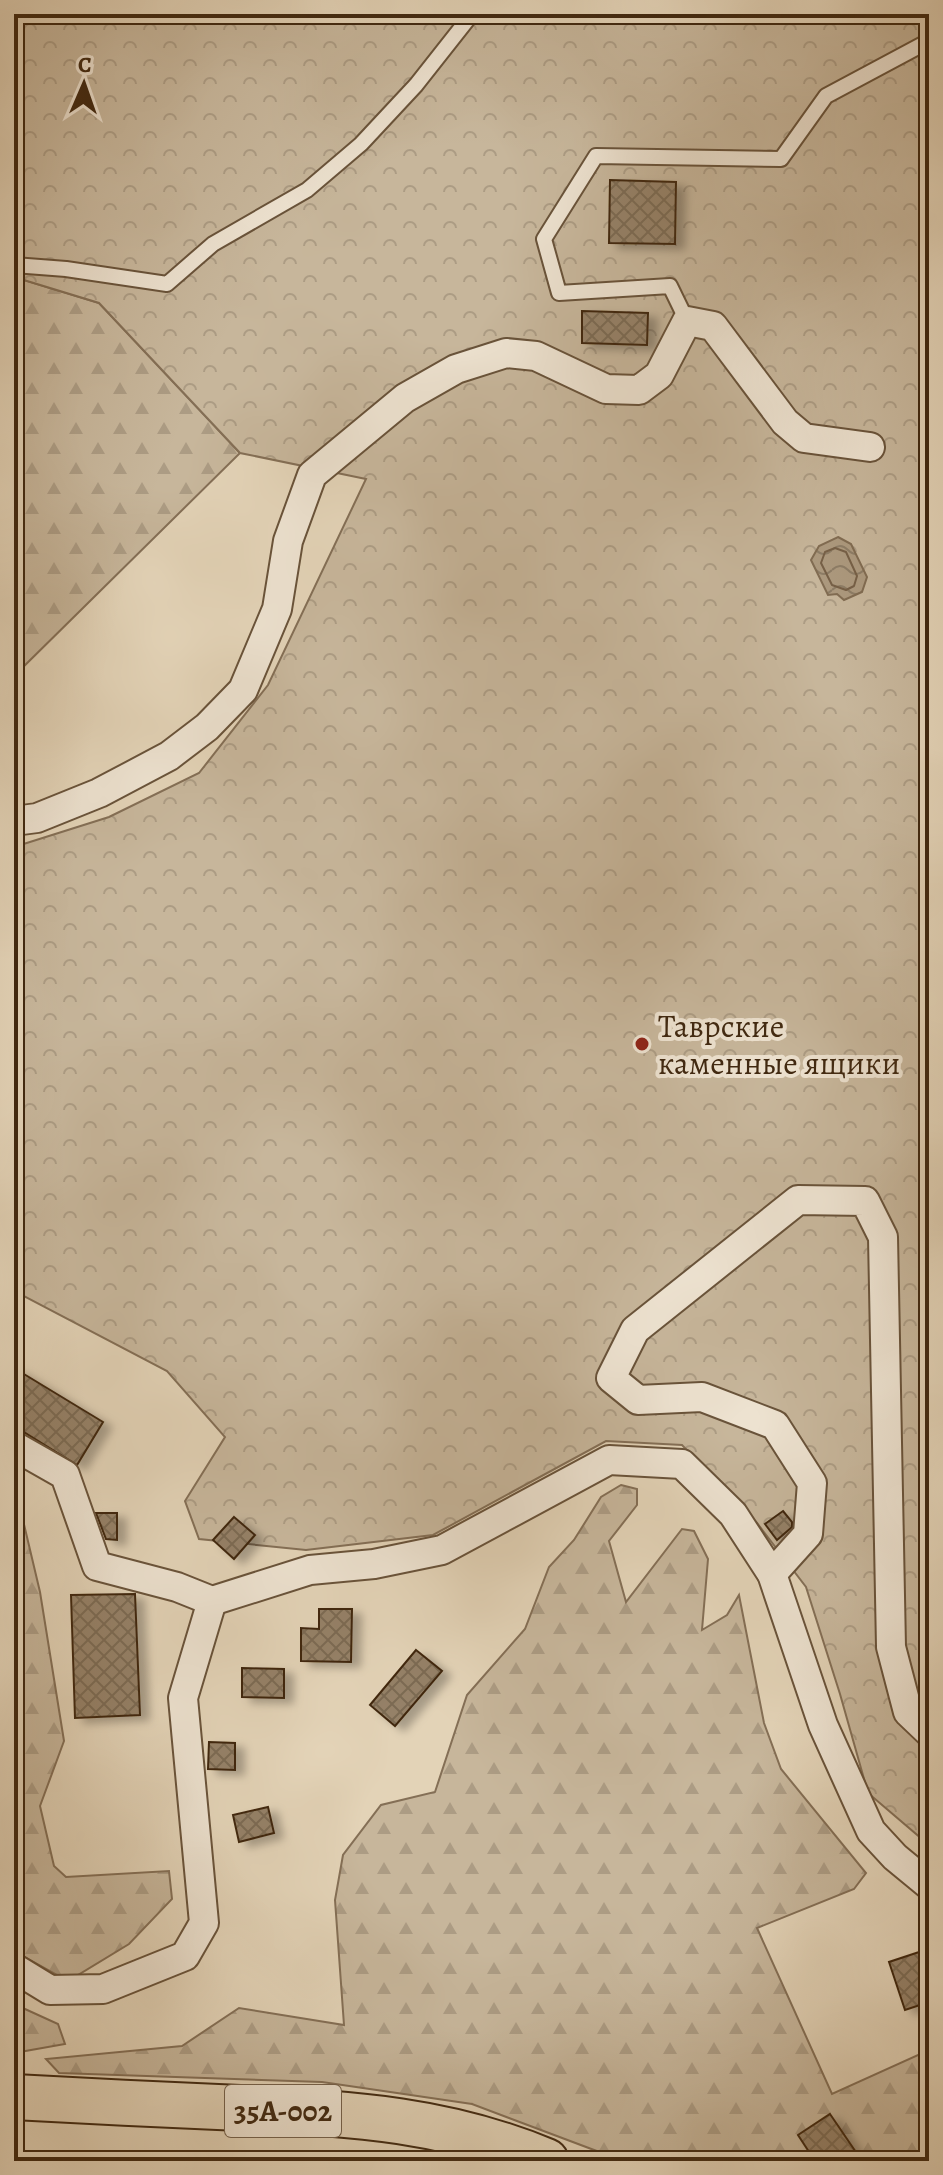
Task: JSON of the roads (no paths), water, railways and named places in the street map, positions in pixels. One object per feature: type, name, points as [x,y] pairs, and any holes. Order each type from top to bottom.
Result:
[{"type":"highway","name":"35А-002","points":[[14,2097],[349,2114],[433,2125],[514,2148],[546,2161]]},
{"type":"highway","name":"35А-002","points":[[14,2113],[347,2130],[427,2141],[492,2161]]},
{"type":"street","points":[[14,821],[37,818],[99,793],[169,756],[207,727],[243,690],[277,609],[288,541],[312,475],[405,398],[456,369],[506,353],[536,356],[606,389],[639,390],[659,375],[687,321],[713,326],[785,422],[804,438],[870,447]]},
{"type":"street","points":[[772,1574],[808,1534],[812,1483],[775,1425],[702,1397],[638,1400],[611,1378],[635,1330],[798,1200],[865,1201],[883,1237],[891,1647],[908,1712],[929,1732]]},
{"type":"street","points":[[14,1446],[65,1475],[97,1566],[177,1587],[212,1601],[310,1570],[374,1564],[442,1550],[609,1460],[682,1464],[733,1514],[772,1574],[823,1725],[871,1831],[895,1857],[929,1885]]},
{"type":"street","points":[[14,1968],[50,1990],[103,1989],[185,1956],[204,1923],[183,1698],[212,1601]]},
{"type":"lane","points":[[14,265],[66,269],[167,284],[213,244],[307,190],[361,144],[416,85],[472,14]]},
{"type":"lane","points":[[687,321],[670,286],[559,293],[544,239],[596,156],[781,159],[826,96],[927,42],[929,34]]},
{"type":"water","points":[[838,537],[851,544],[867,577],[862,592],[844,600],[837,594],[828,595],[811,560],[819,546]]},
{"type":"place","name":"Таврские каменные ящики","points":[[642,1044]]}]
